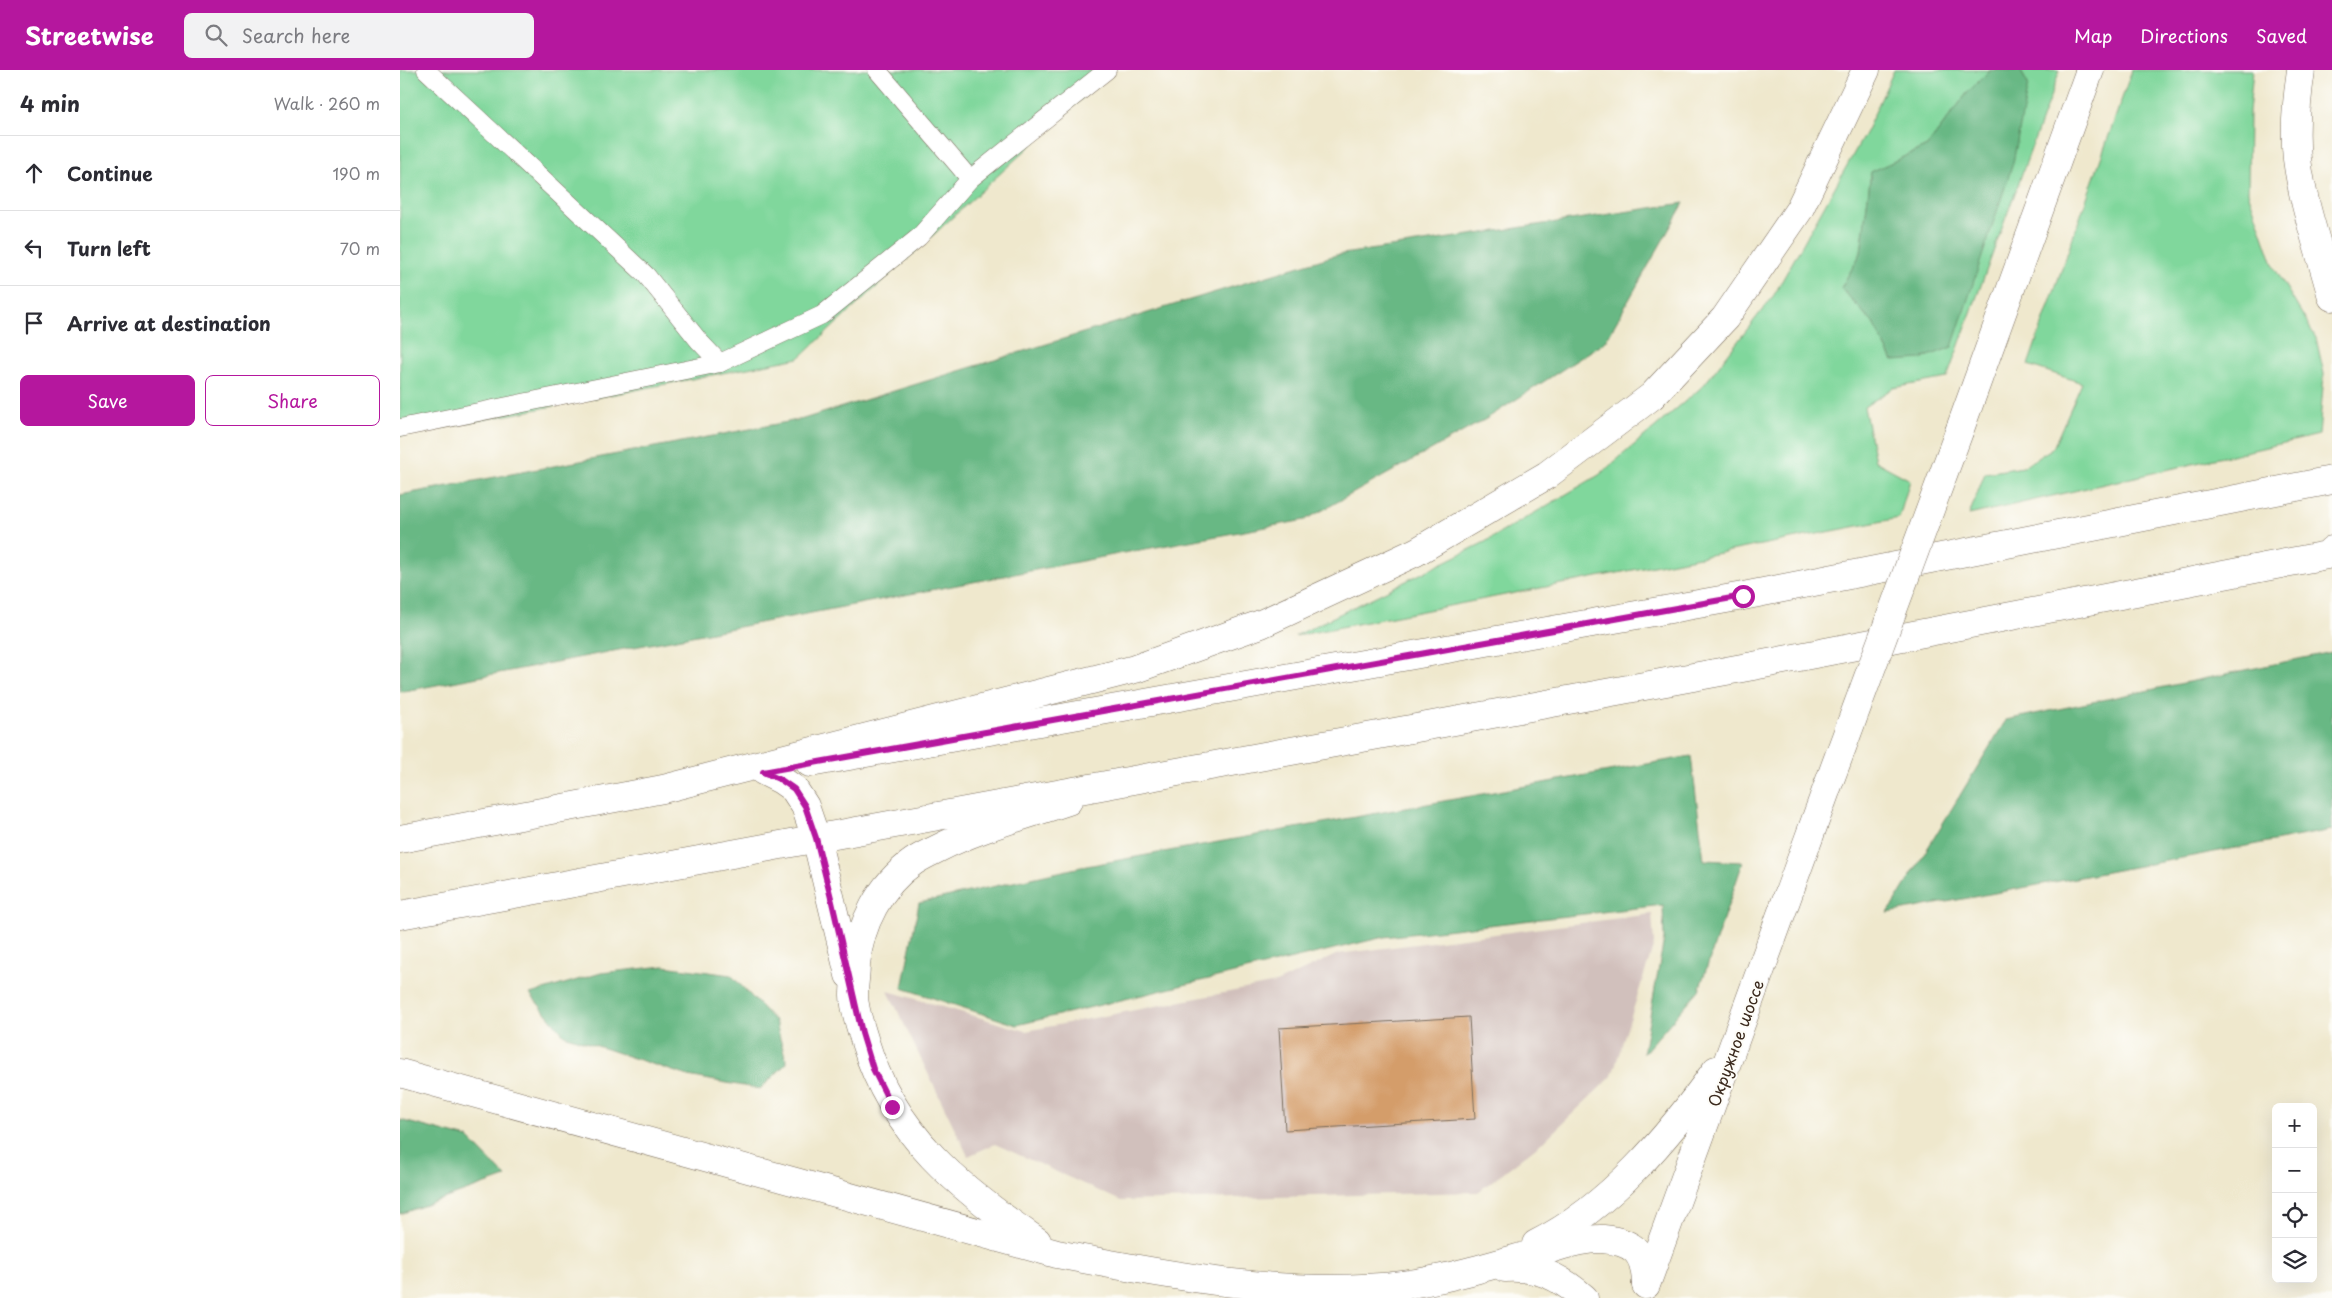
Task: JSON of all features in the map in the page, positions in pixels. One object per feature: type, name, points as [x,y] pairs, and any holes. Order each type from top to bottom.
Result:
[{"type":"main road","points":[[663,789],[1116,674],[1261,624],[1416,552],[1547,475],[1652,396],[1725,318],[1799,210],[1866,70]]},
{"type":"main road","name":"Окружное шоссе","points":[[1644,1291],[1826,788],[1960,429],[2090,70]]},
{"type":"main road","points":[[2301,70],[2298,93],[2297,156],[2303,195],[2328,269],[2332,298]]},
{"type":"main road","points":[[400,839],[663,789],[1743,596],[2332,480]]},
{"type":"main road","points":[[400,915],[1753,666],[2330,553]]},
{"type":"main road","points":[[763,772],[781,780],[794,789],[805,806],[816,838],[873,1069],[892,1107],[915,1138],[944,1171],[994,1212],[1057,1254]]},
{"type":"main road","points":[[854,996],[858,948],[872,910],[884,888],[913,861],[962,837],[1126,781]]},
{"type":"main road","points":[[1476,1270],[1544,1240],[1588,1211],[1677,1123],[1735,1043]]},
{"type":"main road","points":[[400,1073],[1057,1254],[1221,1282],[1300,1289],[1363,1289],[1445,1278],[1566,1245],[1600,1239],[1628,1244],[1637,1251],[1643,1260],[1644,1291]]},
{"type":"main road","points":[[1476,1270],[1536,1269],[1553,1275],[1568,1284],[1584,1298]]},
{"type":"lane","points":[[426,70],[646,275],[698,341],[720,364]]},
{"type":"lane","points":[[877,70],[970,179]]},
{"type":"lane","points":[[400,428],[720,364],[822,315],[919,237],[970,179],[1107,70]]},
{"type":"shaded area","points":[[1652,914],[1654,944],[1612,1076],[1545,1140],[1478,1192],[1121,1201],[995,1144],[968,1156],[888,991],[1026,1031],[1276,983],[1338,954]]},
{"type":"green space","points":[[400,70],[1113,70],[799,358],[400,436]]},
{"type":"green space","points":[[1894,70],[1990,70],[1968,92],[1927,146],[1871,172],[1861,253],[1841,288],[1873,323],[1893,361],[2028,84],[2020,70],[2060,70],[1947,378],[1893,388],[1864,407],[1875,461],[1910,480],[1899,518],[1295,636],[1485,542],[1599,475],[1703,386],[1774,295],[1867,130]]},
{"type":"green space","points":[[1990,70],[2020,70],[2028,84],[2013,163],[1952,347],[1921,359],[1893,361],[1873,323],[1841,288],[1861,253],[1871,172],[1927,146],[1968,92]]},
{"type":"green space","points":[[2132,70],[2253,70],[2249,112],[2248,192],[2274,267],[2316,338],[2324,374],[2319,435],[1969,515],[1985,473],[2023,467],[2053,448],[2082,383],[2028,365]]},
{"type":"green space","points":[[1684,203],[1605,342],[1486,419],[1305,520],[400,692],[400,495],[803,419],[1336,255]]},
{"type":"green space","points":[[2332,652],[2332,830],[1888,913],[2006,720]]},
{"type":"green space","points":[[1691,756],[1704,860],[1743,862],[1699,990],[1643,1054],[1664,939],[1663,905],[1384,937],[1017,1025],[902,988],[919,903],[1081,867]]},
{"type":"green space","points":[[664,966],[731,975],[775,1021],[787,1063],[760,1089],[688,1076],[564,1035],[530,994],[601,973]]},
{"type":"green space","points":[[400,1120],[468,1138],[506,1177],[400,1214]]},
{"type":"building","points":[[1469,1017],[1475,1119],[1285,1130],[1279,1028]]},
{"type":"route","points":[[892,1107],[873,1069],[862,1033],[816,838],[805,806],[794,789],[781,780],[763,772],[1743,596]]}]
